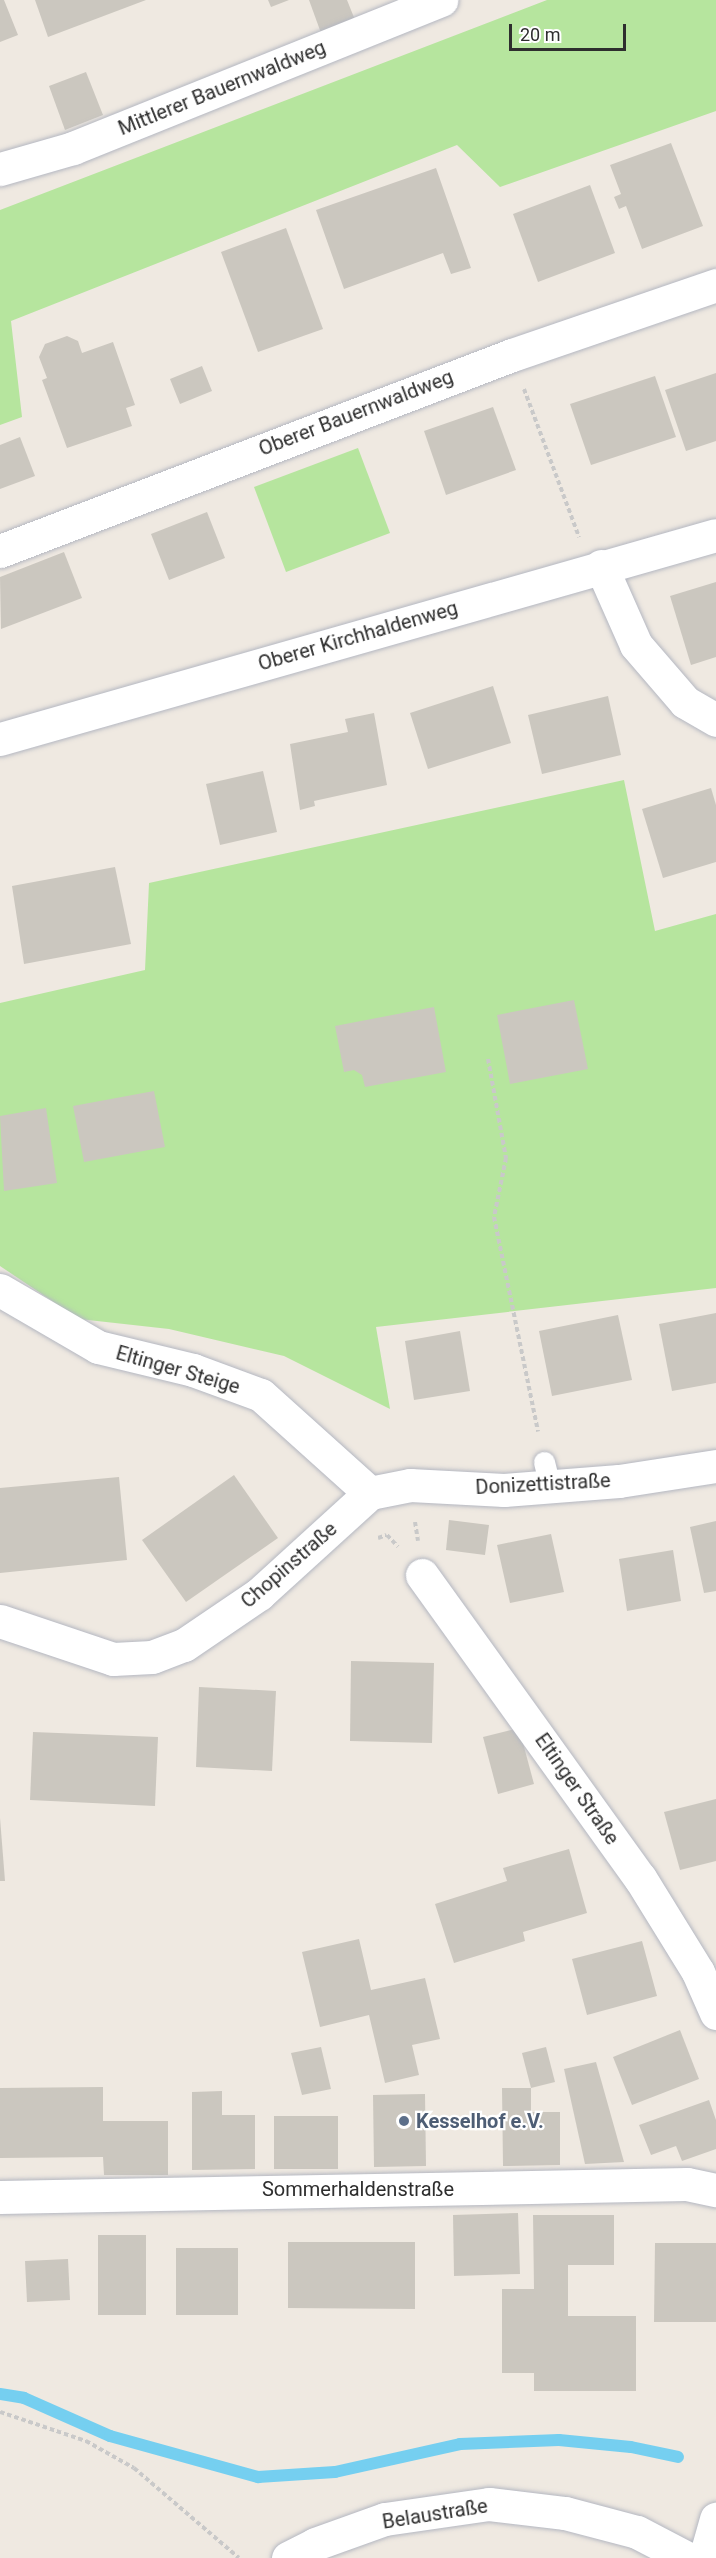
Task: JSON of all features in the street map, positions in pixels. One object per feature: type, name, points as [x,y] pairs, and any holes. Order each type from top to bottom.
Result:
[{"type":"street","name":"Mittlerer Bauernwaldweg","points":[[0,169],[73,148],[441,0]]},
{"type":"street","name":"Oberer Bauernwaldweg","points":[[0,551],[512,355],[716,285]]},
{"type":"street","name":"Oberer Kirchhaldenweg","points":[[0,739],[596,567],[716,535]]},
{"type":"street","points":[[596,567],[636,645],[685,702],[716,720]]},
{"type":"street","name":"Eltinger Steige","points":[[0,1290],[98,1347],[193,1371],[261,1395],[370,1493]]},
{"type":"street","name":"Donizettistraße","points":[[370,1493],[410,1485],[504,1490],[547,1474],[619,1481],[716,1466]]},
{"type":"street","name":"Chopinstraße","points":[[0,1621],[113,1659],[152,1657],[184,1645],[259,1594],[370,1493]]},
{"type":"street","name":"Eltinger Straße","points":[[422,1575],[640,1878],[698,1972],[716,2013]]},
{"type":"street","name":"Sommerhaldenstraße","points":[[0,2197],[230,2190],[687,2184],[716,2190]]},
{"type":"street","name":"Belaustraße","points":[[288,2558],[315,2544],[385,2519],[489,2504],[565,2512],[637,2532],[687,2558]]},
{"type":"street","points":[[705,2558],[716,2519]]},
{"type":"path","points":[[512,355],[596,567]]},
{"type":"path","points":[[488,1059],[506,1158],[494,1217],[547,1474]]},
{"type":"path","points":[[410,1485],[422,1575]]},
{"type":"path","points":[[0,2412],[86,2441],[134,2468],[239,2558]]},
{"type":"green space","points":[[547,0],[716,0],[716,111],[500,187],[457,145],[11,321],[22,417],[0,425],[0,210]]},
{"type":"green space","points":[[358,448],[390,533],[286,572],[254,487]]},
{"type":"green space","points":[[624,780],[655,931],[716,914],[716,1288],[376,1327],[390,1409],[284,1356],[169,1329],[79,1319],[0,1266],[0,1003],[145,970],[149,883]]},
{"type":"building","points":[[0,0],[4,0],[18,35],[0,42]]},
{"type":"building","points":[[35,0],[146,0],[48,37]]},
{"type":"building","points":[[268,0],[289,0],[271,7]]},
{"type":"building","points":[[309,0],[347,0],[355,20],[321,33]]},
{"type":"building","points":[[86,72],[103,115],[65,130],[49,86]]},
{"type":"building","points":[[671,143],[703,226],[642,249],[626,206],[619,209],[614,197],[621,194],[610,165]]},
{"type":"building","points":[[436,168],[471,268],[451,274],[443,253],[344,289],[316,210]]},
{"type":"building","points":[[590,185],[615,253],[538,282],[513,214]]},
{"type":"building","points":[[286,228],[323,329],[258,352],[221,252]]},
{"type":"building","points":[[67,336],[78,341],[82,353],[113,342],[135,405],[126,408],[132,426],[67,448],[42,380],[47,378],[39,357],[45,344]]},
{"type":"building","points":[[202,366],[212,391],[180,404],[170,379]]},
{"type":"building","points":[[716,373],[716,441],[686,451],[665,390]]},
{"type":"building","points":[[655,376],[676,437],[591,465],[570,404]]},
{"type":"building","points":[[493,407],[516,470],[446,495],[424,431]]},
{"type":"building","points":[[20,437],[35,476],[0,489],[0,445]]},
{"type":"building","points":[[207,512],[225,558],[169,580],[151,534]]},
{"type":"building","points":[[64,552],[82,598],[1,629],[0,577]]},
{"type":"building","points":[[716,582],[716,657],[691,665],[670,596]]},
{"type":"building","points":[[493,686],[511,743],[428,769],[410,713]]},
{"type":"building","points":[[608,696],[621,755],[542,774],[528,715]]},
{"type":"building","points":[[374,713],[387,785],[314,801],[315,806],[300,810],[290,744],[348,732],[345,719]]},
{"type":"building","points":[[263,771],[277,832],[220,845],[206,784]]},
{"type":"building","points":[[711,788],[716,805],[716,862],[663,878],[642,809]]},
{"type":"building","points":[[115,867],[131,944],[24,964],[12,886]]},
{"type":"building","points":[[574,1000],[588,1069],[510,1084],[497,1015]]},
{"type":"building","points":[[434,1007],[446,1072],[365,1087],[362,1075],[354,1070],[344,1072],[335,1026]]},
{"type":"building","points":[[154,1091],[165,1147],[84,1162],[73,1106]]},
{"type":"building","points":[[46,1108],[57,1183],[4,1191],[0,1116]]},
{"type":"building","points":[[716,1313],[716,1383],[672,1391],[659,1324]]},
{"type":"building","points":[[618,1315],[632,1380],[552,1396],[539,1331]]},
{"type":"building","points":[[460,1331],[470,1391],[414,1400],[405,1341]]},
{"type":"building","points":[[234,1475],[278,1538],[186,1602],[142,1540]]},
{"type":"building","points":[[119,1477],[127,1560],[0,1573],[0,1488]]},
{"type":"building","points":[[449,1520],[489,1525],[485,1555],[446,1550]]},
{"type":"building","points":[[716,1521],[716,1591],[704,1593],[690,1527]]},
{"type":"building","points":[[551,1534],[564,1592],[510,1603],[497,1545]]},
{"type":"building","points":[[673,1550],[681,1601],[627,1611],[619,1559]]},
{"type":"building","points":[[351,1661],[434,1663],[432,1743],[350,1741]]},
{"type":"building","points":[[199,1687],[276,1691],[272,1771],[196,1767]]},
{"type":"building","points":[[519,1728],[534,1784],[498,1794],[483,1737]]},
{"type":"building","points":[[33,1732],[158,1737],[155,1806],[30,1800]]},
{"type":"building","points":[[716,1799],[716,1861],[680,1870],[664,1812]]},
{"type":"building","points":[[0,1818],[5,1881],[0,1881]]},
{"type":"building","points":[[569,1849],[587,1913],[523,1932],[525,1941],[454,1963],[435,1904],[507,1881],[503,1868]]},
{"type":"building","points":[[359,1939],[371,1990],[425,1978],[440,2039],[412,2045],[419,2075],[385,2083],[369,2015],[320,2027],[302,1952]]},
{"type":"building","points":[[642,1941],[657,1996],[587,2015],[572,1959]]},
{"type":"building","points":[[680,2030],[699,2079],[632,2105],[613,2057]]},
{"type":"building","points":[[321,2047],[331,2089],[302,2095],[291,2053]]},
{"type":"building","points":[[546,2047],[555,2082],[531,2088],[522,2053]]},
{"type":"building","points":[[596,2062],[624,2162],[585,2164],[564,2069]]},
{"type":"building","points":[[103,2087],[103,2121],[168,2121],[168,2175],[104,2175],[103,2157],[0,2158],[0,2088]]},
{"type":"building","points":[[502,2088],[531,2088],[531,2112],[560,2112],[560,2165],[503,2166]]},
{"type":"building","points":[[222,2091],[222,2115],[255,2115],[255,2169],[192,2170],[192,2092]]},
{"type":"building","points":[[425,2094],[426,2166],[374,2167],[373,2095]]},
{"type":"building","points":[[709,2100],[716,2120],[716,2149],[682,2161],[676,2146],[651,2155],[639,2125]]},
{"type":"building","points":[[274,2116],[338,2116],[338,2169],[274,2169]]},
{"type":"building","points":[[518,2213],[520,2274],[454,2276],[453,2215]]},
{"type":"building","points":[[533,2215],[614,2215],[614,2265],[568,2265],[568,2316],[636,2316],[636,2391],[534,2391],[534,2373],[502,2373],[502,2289],[534,2289]]},
{"type":"building","points":[[98,2235],[146,2235],[146,2315],[98,2315]]},
{"type":"building","points":[[288,2242],[415,2242],[415,2309],[288,2308]]},
{"type":"building","points":[[655,2243],[716,2243],[716,2322],[654,2322]]},
{"type":"building","points":[[176,2248],[238,2248],[238,2315],[176,2315]]},
{"type":"building","points":[[68,2259],[70,2300],[27,2302],[25,2261]]},
{"type":"waterway","points":[[0,2394],[24,2398],[110,2436],[258,2477],[335,2472],[460,2444],[559,2440],[631,2447],[678,2457]]},
{"type":"place","name":"Kesselhof e.V.","points":[[404,2121]]}]
